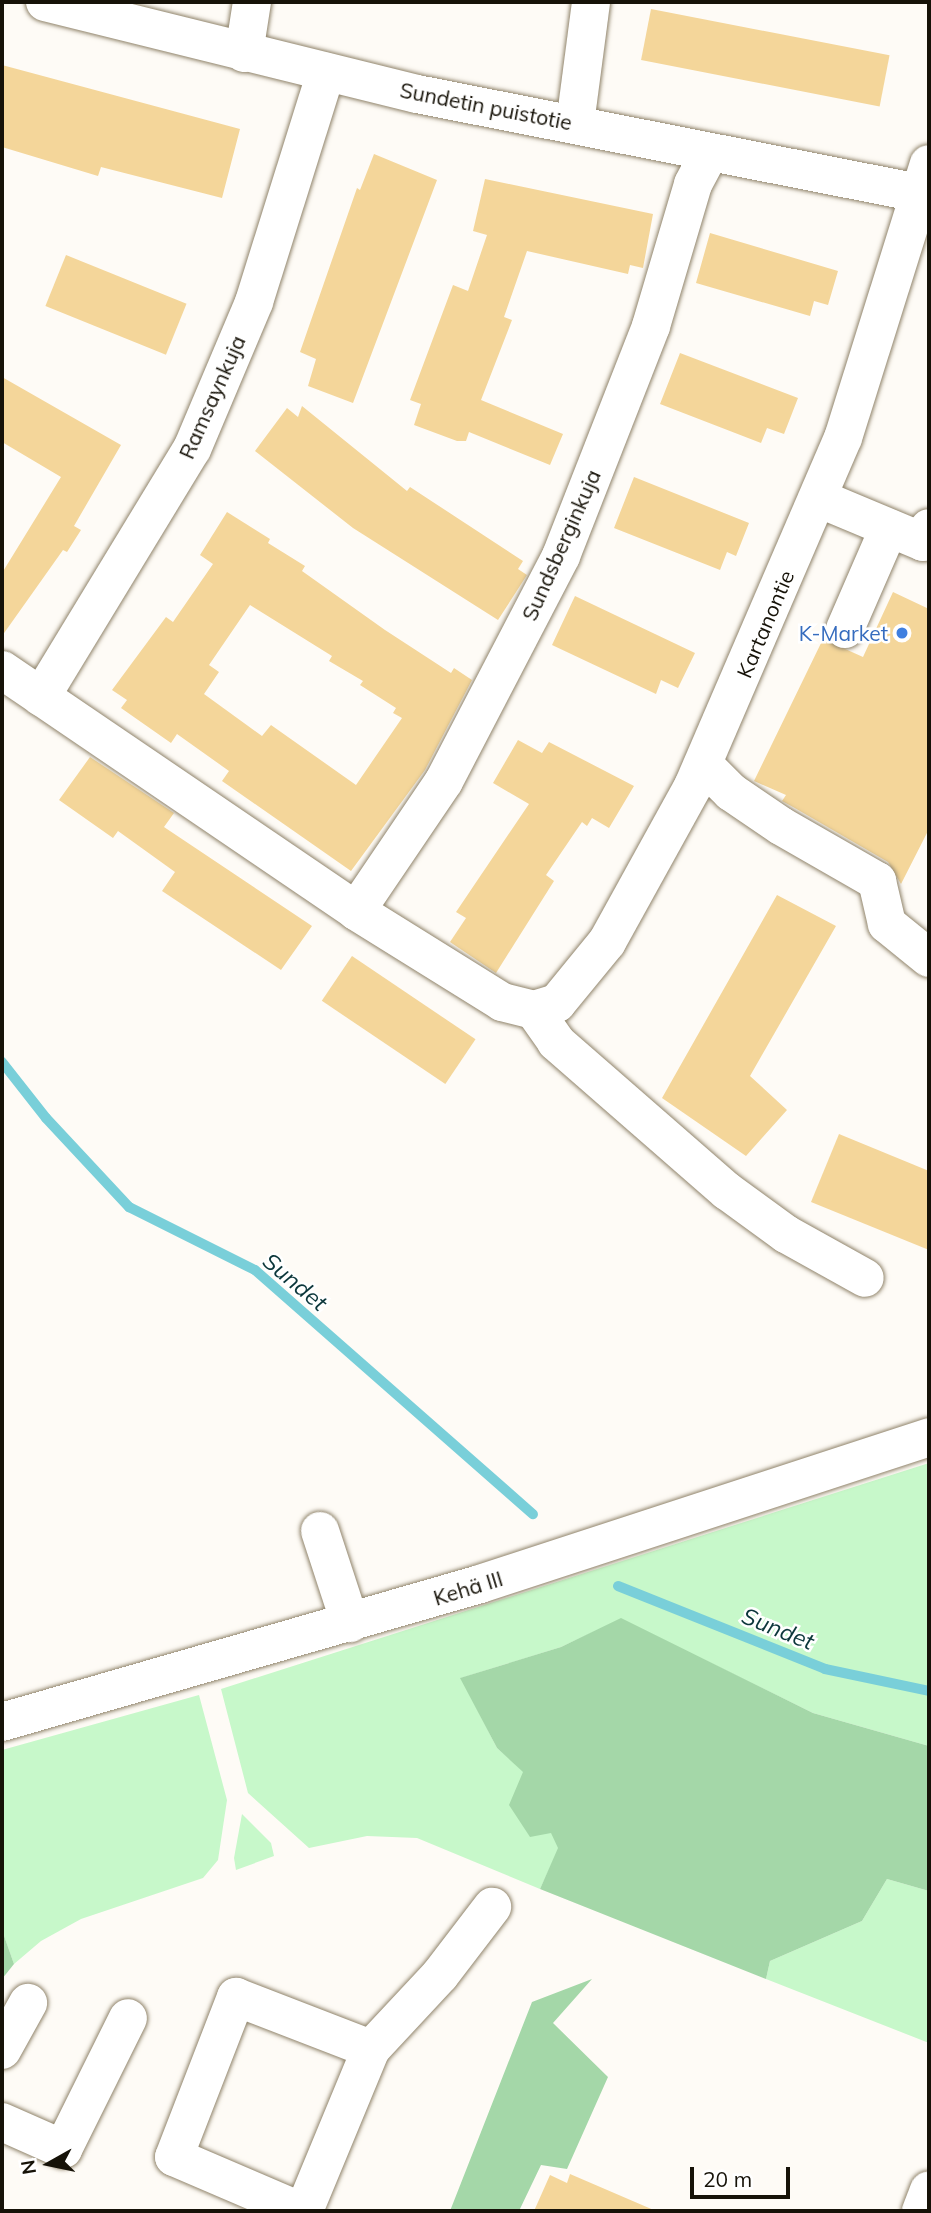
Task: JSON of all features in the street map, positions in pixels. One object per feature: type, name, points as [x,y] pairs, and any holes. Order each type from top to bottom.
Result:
[{"type":"main road","name":"Sundetin puistotie","points":[[45,2],[244,54],[710,152],[927,184]]},
{"type":"main road","points":[[244,54],[252,2]]},
{"type":"main road","points":[[575,124],[591,2]]},
{"type":"main road","name":"Ramsaynkuja","points":[[41,697],[192,449],[254,302],[326,72]]},
{"type":"main road","name":"Sundsberginkuja","points":[[356,911],[443,781],[561,555],[651,326],[693,184],[710,152]]},
{"type":"main road","name":"Kartanontie","points":[[534,1010],[557,1003],[607,942],[703,764],[843,438],[927,184]]},
{"type":"main road","points":[[818,498],[923,542],[929,528]]},
{"type":"main road","points":[[845,629],[889,528]]},
{"type":"main road","points":[[2,670],[356,911],[502,1002],[534,1010],[556,1042],[727,1191],[786,1234],[865,1278]]},
{"type":"main road","points":[[703,764],[731,792],[781,826],[877,881],[887,924],[929,958]]},
{"type":"main road","name":"Kehä III","points":[[2,1723],[350,1623],[693,1517],[929,1437]]},
{"type":"main road","points":[[320,1531],[350,1623]]},
{"type":"main road","points":[[371,2049],[236,1997],[174,2157],[302,2211],[371,2049],[440,1975],[492,1907]]},
{"type":"main road","points":[[2,2050],[28,2003]]},
{"type":"main road","points":[[4,2129],[63,2148],[128,2018]]},
{"type":"main road","points":[[921,2211],[929,2190]]},
{"type":"green space","points":[[929,1463],[929,1746],[813,1713],[621,1619],[561,1647],[461,1678],[497,1748],[524,1772],[559,1848],[540,1889],[417,1838],[367,1836],[309,1848],[248,1793],[221,1689]]},
{"type":"green space","points":[[621,1618],[813,1713],[929,1746],[929,1891],[887,1879],[862,1921],[770,1961],[766,1979],[540,1889],[558,1848],[551,1833],[530,1837],[509,1805],[523,1772],[497,1748],[460,1678],[561,1647]]},
{"type":"green space","points":[[199,1695],[227,1800],[218,1860],[203,1878],[81,1919],[41,1941],[14,1964],[2,1930],[2,1750]]},
{"type":"green space","points":[[242,1814],[271,1843],[274,1856],[236,1870],[234,1858]]},
{"type":"green space","points":[[887,1879],[929,1891],[929,2043],[766,1979],[770,1961],[862,1921]]},
{"type":"green space","points":[[2,1930],[14,1964],[2,1979]]},
{"type":"green space","points":[[592,1979],[553,2023],[608,2077],[567,2169],[541,2165],[519,2211],[450,2211],[532,2002]]},
{"type":"building","points":[[651,9],[890,55],[880,106],[641,60]]},
{"type":"building","points":[[2,65],[240,129],[222,198],[101,167],[98,176],[2,147]]},
{"type":"building","points":[[374,154],[437,180],[353,403],[308,386],[316,359],[300,352],[357,188],[360,190]]},
{"type":"building","points":[[485,179],[653,214],[643,268],[630,265],[628,274],[527,251],[504,317],[512,320],[481,400],[563,434],[550,465],[469,432],[466,441],[457,441],[414,425],[421,404],[410,400],[453,285],[468,291],[487,235],[473,231]]},
{"type":"building","points":[[710,233],[838,271],[828,305],[814,301],[810,316],[696,283]]},
{"type":"building","points":[[66,255],[187,304],[166,355],[45,306]]},
{"type":"building","points":[[680,353],[798,398],[784,434],[767,428],[761,443],[660,404]]},
{"type":"building","points":[[2,377],[121,445],[74,526],[81,530],[67,552],[63,550],[2,636],[2,573],[61,477],[2,442]]},
{"type":"building","points":[[302,406],[407,491],[410,487],[523,561],[518,569],[527,575],[498,620],[353,528],[255,451],[287,408],[298,417]]},
{"type":"building","points":[[634,477],[749,523],[736,556],[727,552],[720,570],[614,528]]},
{"type":"building","points":[[227,512],[270,539],[268,543],[305,566],[302,571],[385,630],[451,673],[454,668],[472,680],[425,770],[351,871],[222,781],[229,771],[177,734],[171,743],[121,708],[127,700],[112,690],[166,617],[173,622],[213,564],[200,555]],"holes":[[[250,605],[332,656],[329,661],[363,681],[360,685],[396,708],[393,713],[402,718],[356,785],[271,725],[262,736],[204,694],[219,672],[209,665]]]},
{"type":"building","points":[[893,592],[929,609],[929,829],[901,884],[888,862],[782,801],[786,795],[754,781],[823,639],[863,657]]},
{"type":"building","points":[[575,596],[695,653],[678,688],[661,680],[656,694],[552,645]]},
{"type":"building","points":[[518,740],[542,753],[549,742],[634,786],[609,828],[592,818],[587,826],[582,822],[546,875],[554,881],[496,973],[450,942],[466,918],[456,912],[529,804],[493,783]]},
{"type":"building","points":[[90,757],[174,813],[164,827],[312,926],[281,970],[162,891],[175,872],[118,831],[113,838],[59,800]]},
{"type":"building","points":[[777,895],[836,926],[750,1076],[787,1110],[746,1156],[662,1098]]},
{"type":"building","points":[[352,956],[476,1039],[445,1084],[322,1001]]},
{"type":"building","points":[[839,1134],[929,1171],[929,1250],[811,1202]]},
{"type":"building","points":[[570,2174],[656,2211],[534,2211],[550,2175],[567,2183]]},
{"type":"waterway","name":"Sundet","points":[[2,1062],[46,1118],[129,1207],[255,1270],[533,1514]]},
{"type":"waterway","name":"Sundet","points":[[618,1586],[825,1669],[929,1691]]},
{"type":"place","name":"K-Market","points":[[902,633]]}]
